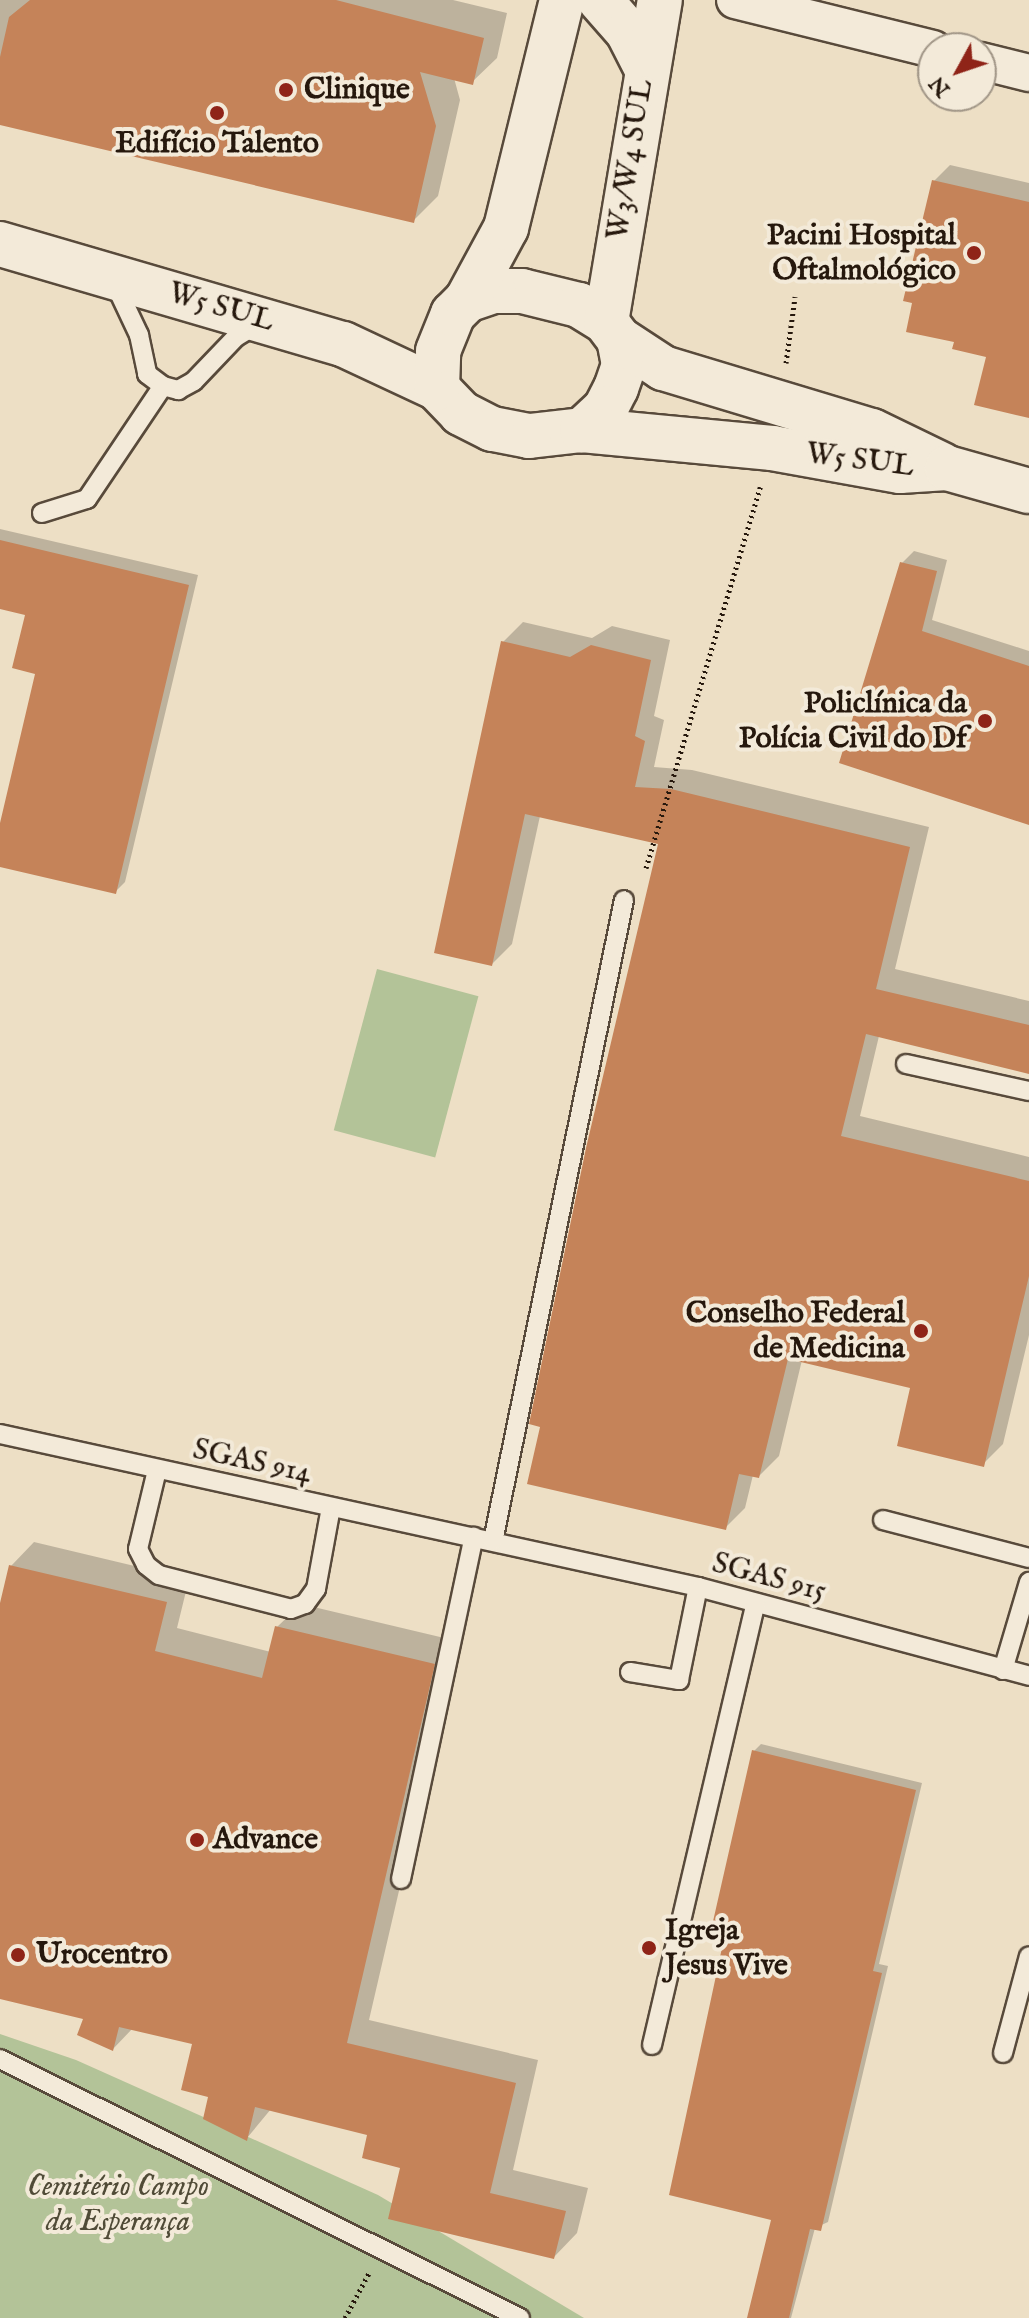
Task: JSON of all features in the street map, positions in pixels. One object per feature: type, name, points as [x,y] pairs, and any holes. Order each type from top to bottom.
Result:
[{"type":"main road","points":[[467,300],[493,291],[522,291],[579,305],[612,330],[624,365],[606,408],[582,430],[529,436],[492,429],[461,413],[437,388],[443,332],[467,300],[506,228],[562,0]]},
{"type":"main road","points":[[600,0],[628,32],[645,65]]},
{"type":"main road","name":"W3/W4 SUL","points":[[612,330],[645,65],[660,0]]},
{"type":"main road","name":"W5 SUL","points":[[0,244],[343,344],[437,388]]},
{"type":"main road","name":"W5 SUL","points":[[612,330],[663,368],[776,427]]},
{"type":"main road","name":"W5 SUL","points":[[582,430],[776,427],[885,435],[947,468],[1029,491]]},
{"type":"street","points":[[735,0],[917,45]]},
{"type":"street","points":[[997,65],[1029,73]]},
{"type":"lane","points":[[111,276],[139,335],[147,374],[163,386],[178,390],[194,381],[236,337],[264,321]]},
{"type":"lane","points":[[42,513],[87,499],[163,386]]},
{"type":"lane","points":[[493,1541],[624,900]]},
{"type":"lane","points":[[906,1064],[1029,1091]]},
{"type":"lane","name":"SGAS 914","points":[[0,1434],[493,1541]]},
{"type":"lane","points":[[157,1470],[138,1549],[146,1565],[159,1575],[291,1609],[305,1604],[316,1589],[331,1507]]},
{"type":"lane","points":[[883,1520],[1029,1558]]},
{"type":"lane","points":[[401,1879],[474,1537]]},
{"type":"lane","name":"SGAS 915","points":[[493,1541],[698,1587],[1029,1676]]},
{"type":"lane","points":[[1003,1670],[1029,1582]]},
{"type":"lane","points":[[630,1672],[679,1680],[698,1587]]},
{"type":"lane","points":[[652,2045],[756,1603]]},
{"type":"lane","points":[[1003,2053],[1029,1956]]},
{"type":"lane","points":[[0,2059],[520,2318]]},
{"type":"path","points":[[646,868],[776,427],[795,297]]},
{"type":"path","points":[[345,2318],[383,2248]]},
{"type":"green space","points":[[377,969],[478,996],[435,1157],[334,1130]]},
{"type":"green space","name":"Cemitério Campo da Esperança","points":[[0,2034],[76,2060],[378,2195],[584,2318],[0,2318]]},
{"type":"building","name":"Edifício Talento","points":[[30,0],[336,0],[484,38],[473,85],[420,72],[436,126],[414,223],[0,125],[0,57],[9,17]]},
{"type":"building","name":"Pacini Hospital Oftalmológico","points":[[932,180],[1029,202],[1029,418],[974,405],[986,357],[952,349],[954,342],[906,332],[912,303],[903,301]]},
{"type":"building","points":[[0,540],[189,585],[116,894],[0,867],[0,823],[35,674],[12,668],[25,615],[0,609]]},
{"type":"building","name":"Policlínica da Polícia Civil do Df","points":[[900,562],[937,571],[922,631],[1029,666],[1029,825],[839,763]]},
{"type":"building","points":[[501,641],[570,657],[591,645],[651,660],[635,736],[645,741],[635,787],[671,789],[910,847],[876,989],[1029,1025],[1029,1074],[866,1034],[841,1136],[1029,1181],[1029,1276],[984,1467],[897,1446],[910,1388],[788,1359],[759,1478],[739,1474],[726,1530],[527,1484],[540,1427],[529,1424],[586,1148],[658,844],[525,814],[492,966],[434,953]]},
{"type":"building","name":"Advance","points":[[9,1565],[167,1602],[155,1651],[262,1678],[275,1626],[435,1664],[347,2043],[516,2083],[490,2193],[566,2211],[554,2259],[388,2219],[400,2168],[362,2158],[367,2135],[255,2107],[247,2141],[203,2119],[208,2097],[181,2090],[192,2044],[119,2027],[113,2051],[77,2035],[83,2019],[0,1999],[0,1603]]},
{"type":"building","points":[[752,1750],[916,1790],[873,1971],[882,1973],[821,2231],[810,2229],[789,2318],[747,2318],[771,2220],[669,2195],[723,1943],[709,1939]]},
{"type":"place","name":"Clinique","points":[[286,90]]},
{"type":"place","name":"Edifício Talento","points":[[217,113]]},
{"type":"place","name":"Pacini Hospital Oftalmológico","points":[[974,253]]},
{"type":"place","name":"Policlínica da Polícia Civil do Df","points":[[985,721]]},
{"type":"place","name":"Conselho Federal de Medicina","points":[[921,1331]]},
{"type":"place","name":"Advance","points":[[197,1840]]},
{"type":"place","name":"Igreja Jesus Vive","points":[[649,1948]]},
{"type":"place","name":"Urocentro","points":[[18,1955]]}]
